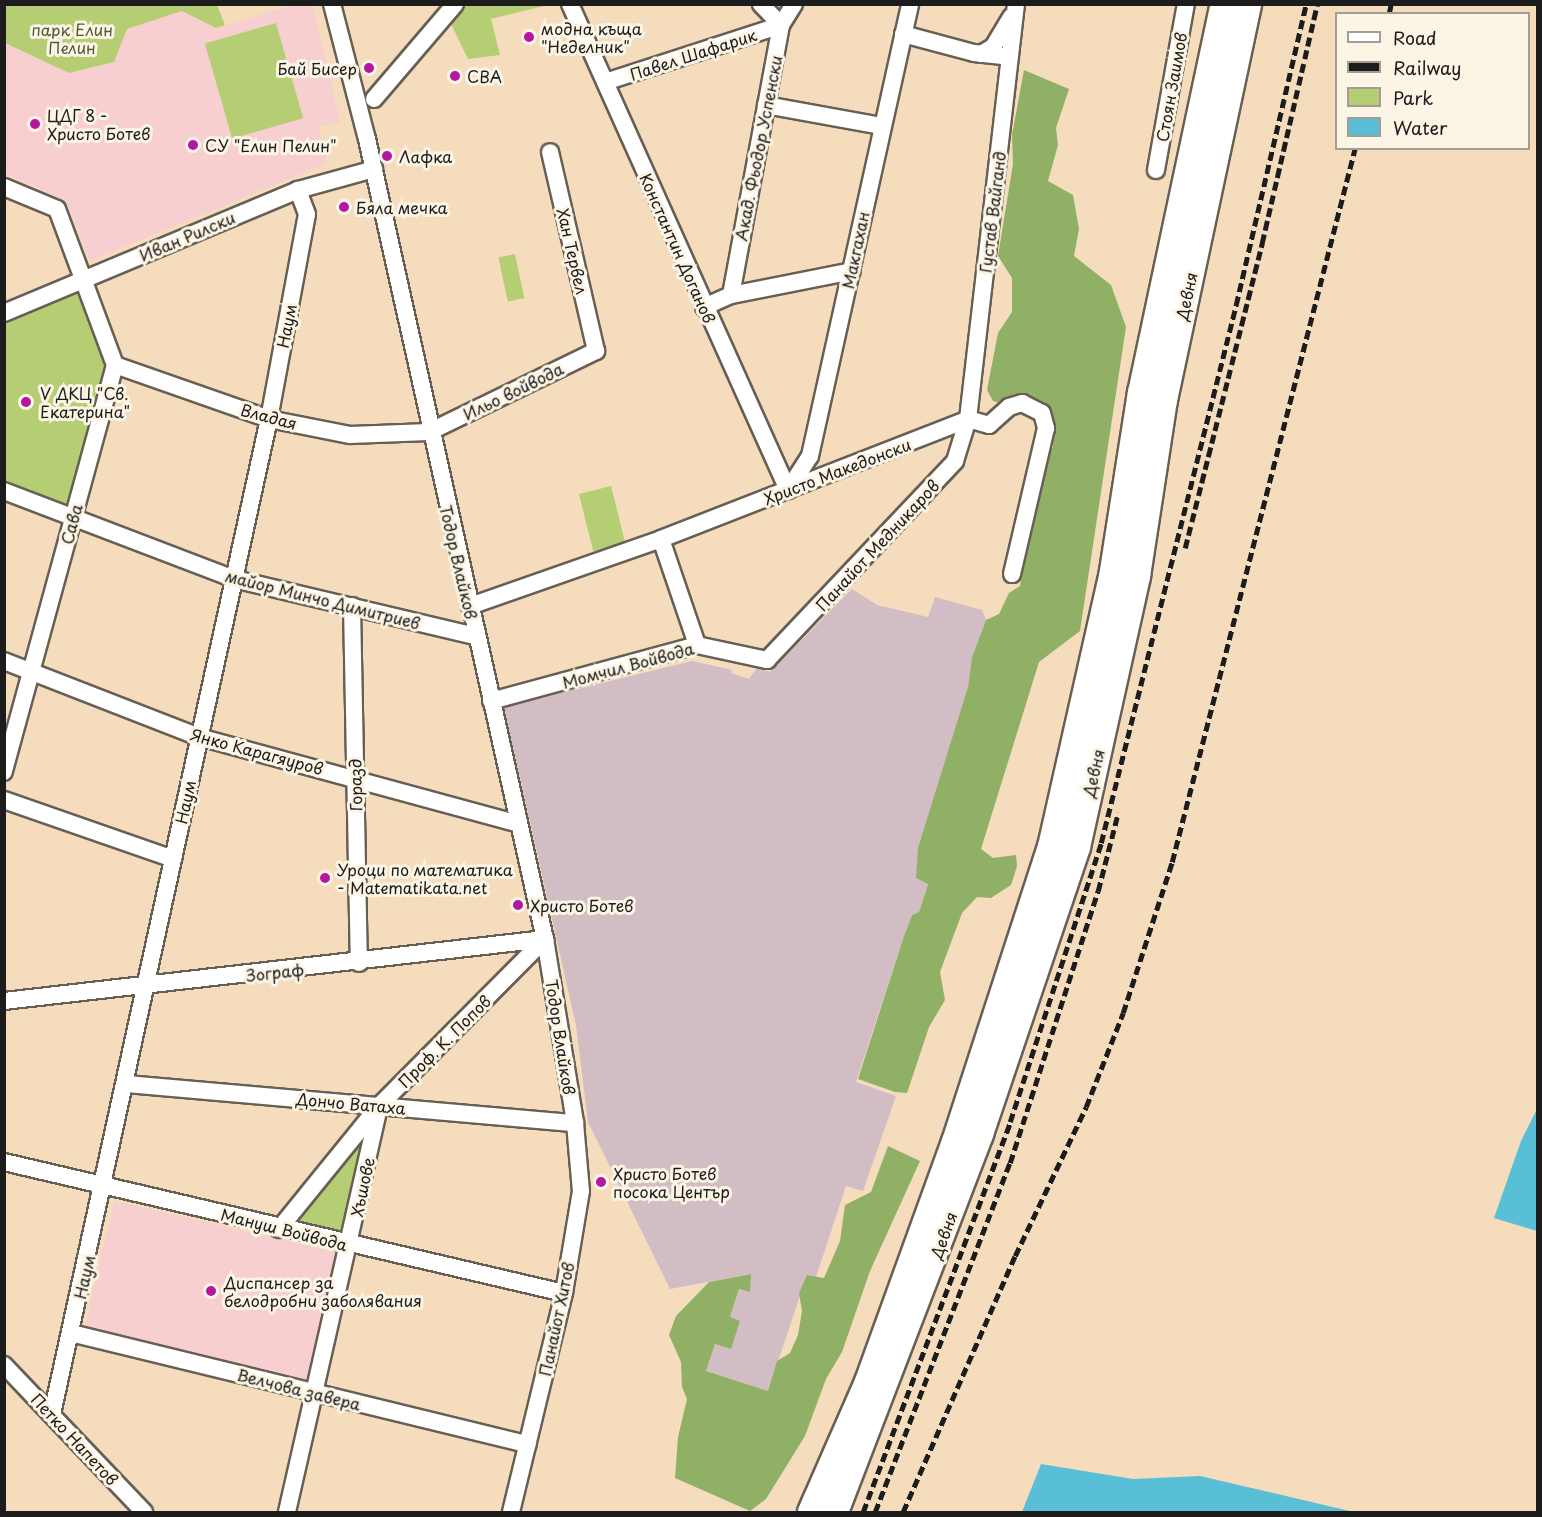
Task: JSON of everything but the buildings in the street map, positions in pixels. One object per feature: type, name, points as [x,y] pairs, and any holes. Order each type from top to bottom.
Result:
[{"type":"highway","name":"Девня","points":[[811,1512],[868,1383],[955,1142],[1051,847],[1113,571],[1141,393],[1224,4]]},
{"type":"highway","name":"Девня","points":[[836,1512],[980,1134],[1077,847],[1137,576],[1162,411],[1248,4]]},
{"type":"street","name":"Тодор Влайков","points":[[332,4],[374,169],[429,432],[470,606],[516,823],[545,939],[575,1123]]},
{"type":"street","points":[[374,99],[455,4]]},
{"type":"street","name":"Константин Доганов","points":[[570,4],[788,490]]},
{"type":"street","points":[[761,4],[781,25]]},
{"type":"street","name":"Акад. Фьодор Успенски","points":[[731,295],[781,25],[794,4]]},
{"type":"street","name":"Макгахан","points":[[788,490],[810,456],[852,271],[881,126],[910,4]]},
{"type":"street","name":"Стоян Заимов","points":[[1156,170],[1186,4]]},
{"type":"street","points":[[981,54],[993,47],[1012,6]]},
{"type":"street","name":"Густав Вайганд","points":[[968,419],[1010,57],[1012,6]]},
{"type":"street","name":"Павел Шафарик","points":[[605,82],[781,25]]},
{"type":"street","points":[[903,34],[981,54],[1010,57]]},
{"type":"street","points":[[766,105],[881,126]]},
{"type":"street","name":"Хан Тервел","points":[[550,152],[597,351]]},
{"type":"street","name":"Иван Рилски","points":[[4,313],[298,190],[374,169]]},
{"type":"street","points":[[4,187],[57,209],[115,365]]},
{"type":"street","name":"Наум","points":[[52,1414],[105,1183],[269,418],[307,214],[298,190]]},
{"type":"street","points":[[704,307],[731,295],[852,271]]},
{"type":"street","name":"Ильо войвода","points":[[429,432],[597,351]]},
{"type":"street","name":"Владая","points":[[115,365],[269,418],[350,435],[429,432]]},
{"type":"street","name":"Сава","points":[[4,772],[34,670],[72,519],[115,365]]},
{"type":"street","name":"Христо Македонски","points":[[470,606],[662,539],[968,419],[989,425],[1009,407],[1022,403],[1036,408],[1045,420],[1045,436],[1012,574]]},
{"type":"street","name":"Панайот Медникаров","points":[[767,660],[955,461],[968,419]]},
{"type":"street","name":"майор Минчо Димитриев","points":[[4,492],[234,579],[476,636]]},
{"type":"street","points":[[662,539],[697,645]]},
{"type":"street","name":"Горазд","points":[[352,606],[359,963]]},
{"type":"street","name":"Момчил Войвода","points":[[491,701],[697,645],[767,660]]},
{"type":"street","name":"Янко Карагяуров","points":[[4,661],[34,670],[199,738],[354,776],[516,823]]},
{"type":"street","points":[[4,800],[173,859]]},
{"type":"street","name":"Зограф","points":[[4,1001],[359,963],[545,939]]},
{"type":"street","name":"Проф. К. Попов","points":[[279,1229],[379,1106],[545,939]]},
{"type":"street","name":"Дончо Ватаха","points":[[126,1084],[575,1123]]},
{"type":"street","name":"Хъшове","points":[[287,1512],[313,1392],[350,1246],[379,1106]]},
{"type":"street","name":"Панайот Хитов","points":[[510,1512],[564,1293],[581,1191],[575,1123]]},
{"type":"street","name":"Mануш Войвода","points":[[4,1162],[105,1183],[350,1246],[564,1293]]},
{"type":"street","name":"Велчова завера","points":[[71,1333],[528,1444]]},
{"type":"street","name":"Петко Напетов","points":[[7,1374],[52,1414],[144,1512]]},
{"type":"shaded area","name":"СУ \"Елин Пелин\"","points":[[293,5],[313,5],[340,122],[318,127],[327,163],[90,261],[65,200],[5,174],[4,43],[70,73],[114,62],[127,29],[183,11],[216,28]]},
{"type":"shaded area","points":[[852,589],[877,605],[928,617],[935,597],[982,610],[986,620],[972,657],[968,687],[916,878],[928,883],[919,912],[912,915],[904,936],[856,1082],[896,1096],[863,1191],[846,1186],[816,1277],[807,1275],[768,1391],[706,1371],[715,1344],[731,1349],[730,1318],[739,1289],[749,1292],[750,1274],[670,1289],[588,1122],[576,1025],[504,707],[692,661],[732,670],[731,673],[749,679],[757,668],[770,672]]},
{"type":"shaded area","name":"Диспансер за белодробни заболявания","points":[[114,1201],[338,1253],[309,1379],[85,1328]]},
{"type":"green space","points":[[467,4],[548,5],[491,19],[500,55],[468,59],[451,24]]},
{"type":"green space","name":"парк Елин Пелин","points":[[4,5],[217,5],[225,25],[216,28],[182,11],[127,29],[114,62],[69,73],[5,43]]},
{"type":"green space","points":[[276,23],[303,118],[232,139],[205,43]]},
{"type":"green space","points":[[1024,70],[1069,89],[1056,128],[1058,145],[1048,181],[1073,195],[1079,229],[1074,256],[1111,285],[1126,327],[1080,631],[1039,662],[981,849],[993,858],[1016,855],[1017,866],[1011,885],[991,898],[977,897],[962,913],[940,972],[945,1000],[929,1027],[907,1093],[895,1092],[858,1079],[904,936],[912,915],[919,912],[928,884],[916,878],[918,848],[968,687],[972,657],[986,620],[999,614],[1009,593],[1020,586],[1022,574],[1017,565],[1044,462],[1053,447],[1053,418],[1046,406],[1004,404],[993,401],[987,390],[998,333],[1012,312],[1012,278],[998,256],[1013,164],[1012,135]]},
{"type":"green space","points":[[515,254],[524,298],[508,302],[498,258]]},
{"type":"green space","points":[[84,279],[113,354],[72,519],[5,491],[4,313]]},
{"type":"green space","points":[[611,486],[625,543],[593,551],[579,494]]},
{"type":"green space","points":[[379,1106],[350,1246],[279,1229]]},
{"type":"green space","points":[[888,1146],[920,1161],[870,1271],[842,1352],[826,1379],[805,1436],[766,1499],[750,1511],[675,1478],[678,1437],[687,1399],[682,1387],[681,1362],[669,1335],[676,1316],[709,1282],[751,1274],[750,1292],[739,1289],[730,1317],[740,1321],[731,1349],[715,1344],[706,1371],[768,1391],[777,1361],[790,1353],[798,1335],[802,1311],[799,1293],[807,1275],[824,1278],[840,1241],[845,1205],[871,1192]]},
{"type":"water","points":[[1537,1109],[1537,1231],[1494,1218],[1521,1141]]},
{"type":"water","points":[[1041,1464],[1133,1479],[1200,1476],[1354,1512],[1022,1512]]},
{"type":"railway","points":[[863,1512],[1010,1122],[1101,843],[1236,305],[1306,4]]},
{"type":"railway","points":[[1185,548],[1262,243],[1317,4]]},
{"type":"railway","points":[[1389,12],[1391,4]]},
{"type":"railway","points":[[903,1512],[1015,1256],[1086,1107],[1123,1013],[1172,862],[1354,150]]},
{"type":"railway","points":[[875,1512],[1010,1163],[1098,891],[1118,813]]},
{"type":"place","name":"модна къща \"Неделник\"","points":[[529,37]]},
{"type":"place","name":"Бай Бисер","points":[[369,68]]},
{"type":"place","name":"CBA","points":[[455,76]]},
{"type":"place","name":"ЦДГ 8 - Христо Ботев","points":[[35,124]]},
{"type":"place","name":"СУ \"Елин Пелин\"","points":[[193,145]]},
{"type":"place","name":"Лафка","points":[[387,156]]},
{"type":"place","name":"Бяла мечка","points":[[344,207]]},
{"type":"place","name":"V ДКЦ \"Св. Екатерина\"","points":[[26,402]]},
{"type":"place","name":"Уроци по математика - Matematikata.net","points":[[325,878]]},
{"type":"place","name":"Христо Ботев","points":[[518,905]]},
{"type":"place","name":"Христо Ботев посока Център","points":[[601,1182]]},
{"type":"place","name":"Диспансер за белодробни заболявания","points":[[211,1291]]}]
